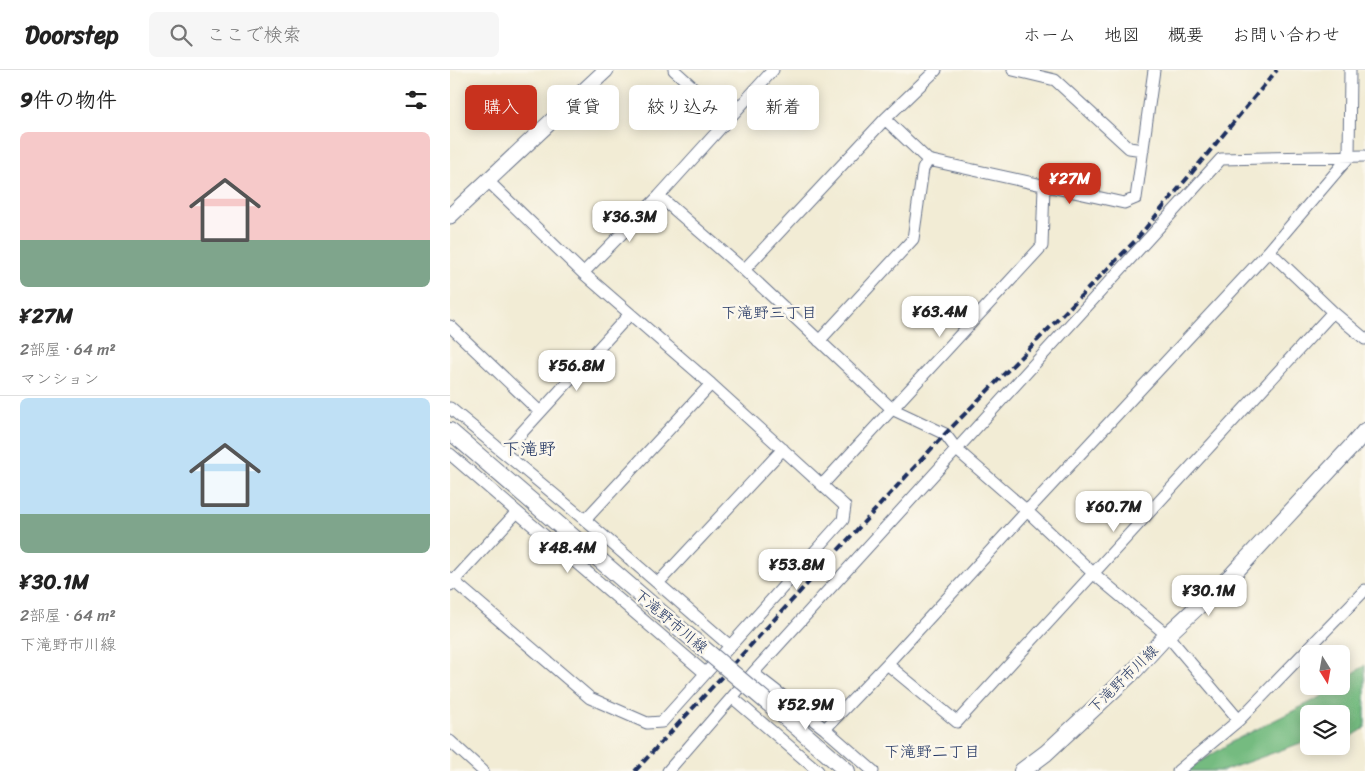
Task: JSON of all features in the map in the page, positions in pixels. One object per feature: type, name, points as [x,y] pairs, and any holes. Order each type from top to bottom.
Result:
[{"type":"main road","name":"下滝野市川線","points":[[450,431],[847,771]]},
{"type":"main road","name":"下滝野市川線","points":[[1022,771],[1046,753],[1134,671],[1167,635],[1233,574],[1365,431]]},
{"type":"street","points":[[450,216],[606,70]]},
{"type":"street","points":[[674,70],[691,85]]},
{"type":"street","points":[[737,109],[773,70]]},
{"type":"street","points":[[744,270],[885,119],[936,70]]},
{"type":"street","points":[[1013,70],[1055,80],[1129,148],[1142,150]]},
{"type":"street","points":[[885,119],[928,160],[1124,203],[1136,198],[1154,70]]},
{"type":"street","points":[[825,729],[1268,251],[1349,157],[1350,70]]},
{"type":"street","points":[[583,272],[659,196],[718,130]]},
{"type":"street","points":[[668,771],[753,674],[1221,159],[1365,156]]},
{"type":"street","points":[[819,341],[912,239],[923,169],[928,160]]},
{"type":"street","points":[[488,182],[583,272],[783,448],[845,506],[843,520],[662,722],[647,723],[590,698],[451,581],[517,512]]},
{"type":"street","points":[[822,485],[1042,246],[1044,186]]},
{"type":"street","points":[[659,196],[744,270],[892,409],[945,434],[958,450],[1094,574],[1167,635],[1239,720]]},
{"type":"street","points":[[1268,251],[1333,312],[1364,337]]},
{"type":"street","points":[[887,664],[958,722],[1333,312]]},
{"type":"street","points":[[504,452],[630,314]]},
{"type":"street","points":[[450,326],[540,412]]},
{"type":"street","points":[[585,520],[711,384]]},
{"type":"street","points":[[450,408],[585,520],[730,646]]},
{"type":"street","points":[[658,584],[783,448]]},
{"type":"street","points":[[450,454],[705,673]]},
{"type":"street","points":[[1178,771],[1239,720],[1365,590]]},
{"type":"street","points":[[753,674],[825,729],[873,771]]},
{"type":"street","points":[[733,698],[810,769]]},
{"type":"street","points":[[450,741],[483,771]]},
{"type":"green space","points":[[1365,665],[1365,728],[1350,737],[1350,705],[1305,705],[1323,695],[1350,695],[1350,676]]},
{"type":"green space","points":[[1300,708],[1300,743],[1223,771],[1185,771],[1235,740]]},
{"type":"railway","points":[[635,771],[945,434],[1135,241],[1277,70]]},
{"type":"district","name":"下滝野三丁目","points":[[769,312]]},
{"type":"district","name":"下滝野","points":[[529,449]]},
{"type":"district","name":"下滝野二丁目","points":[[932,751]]}]
